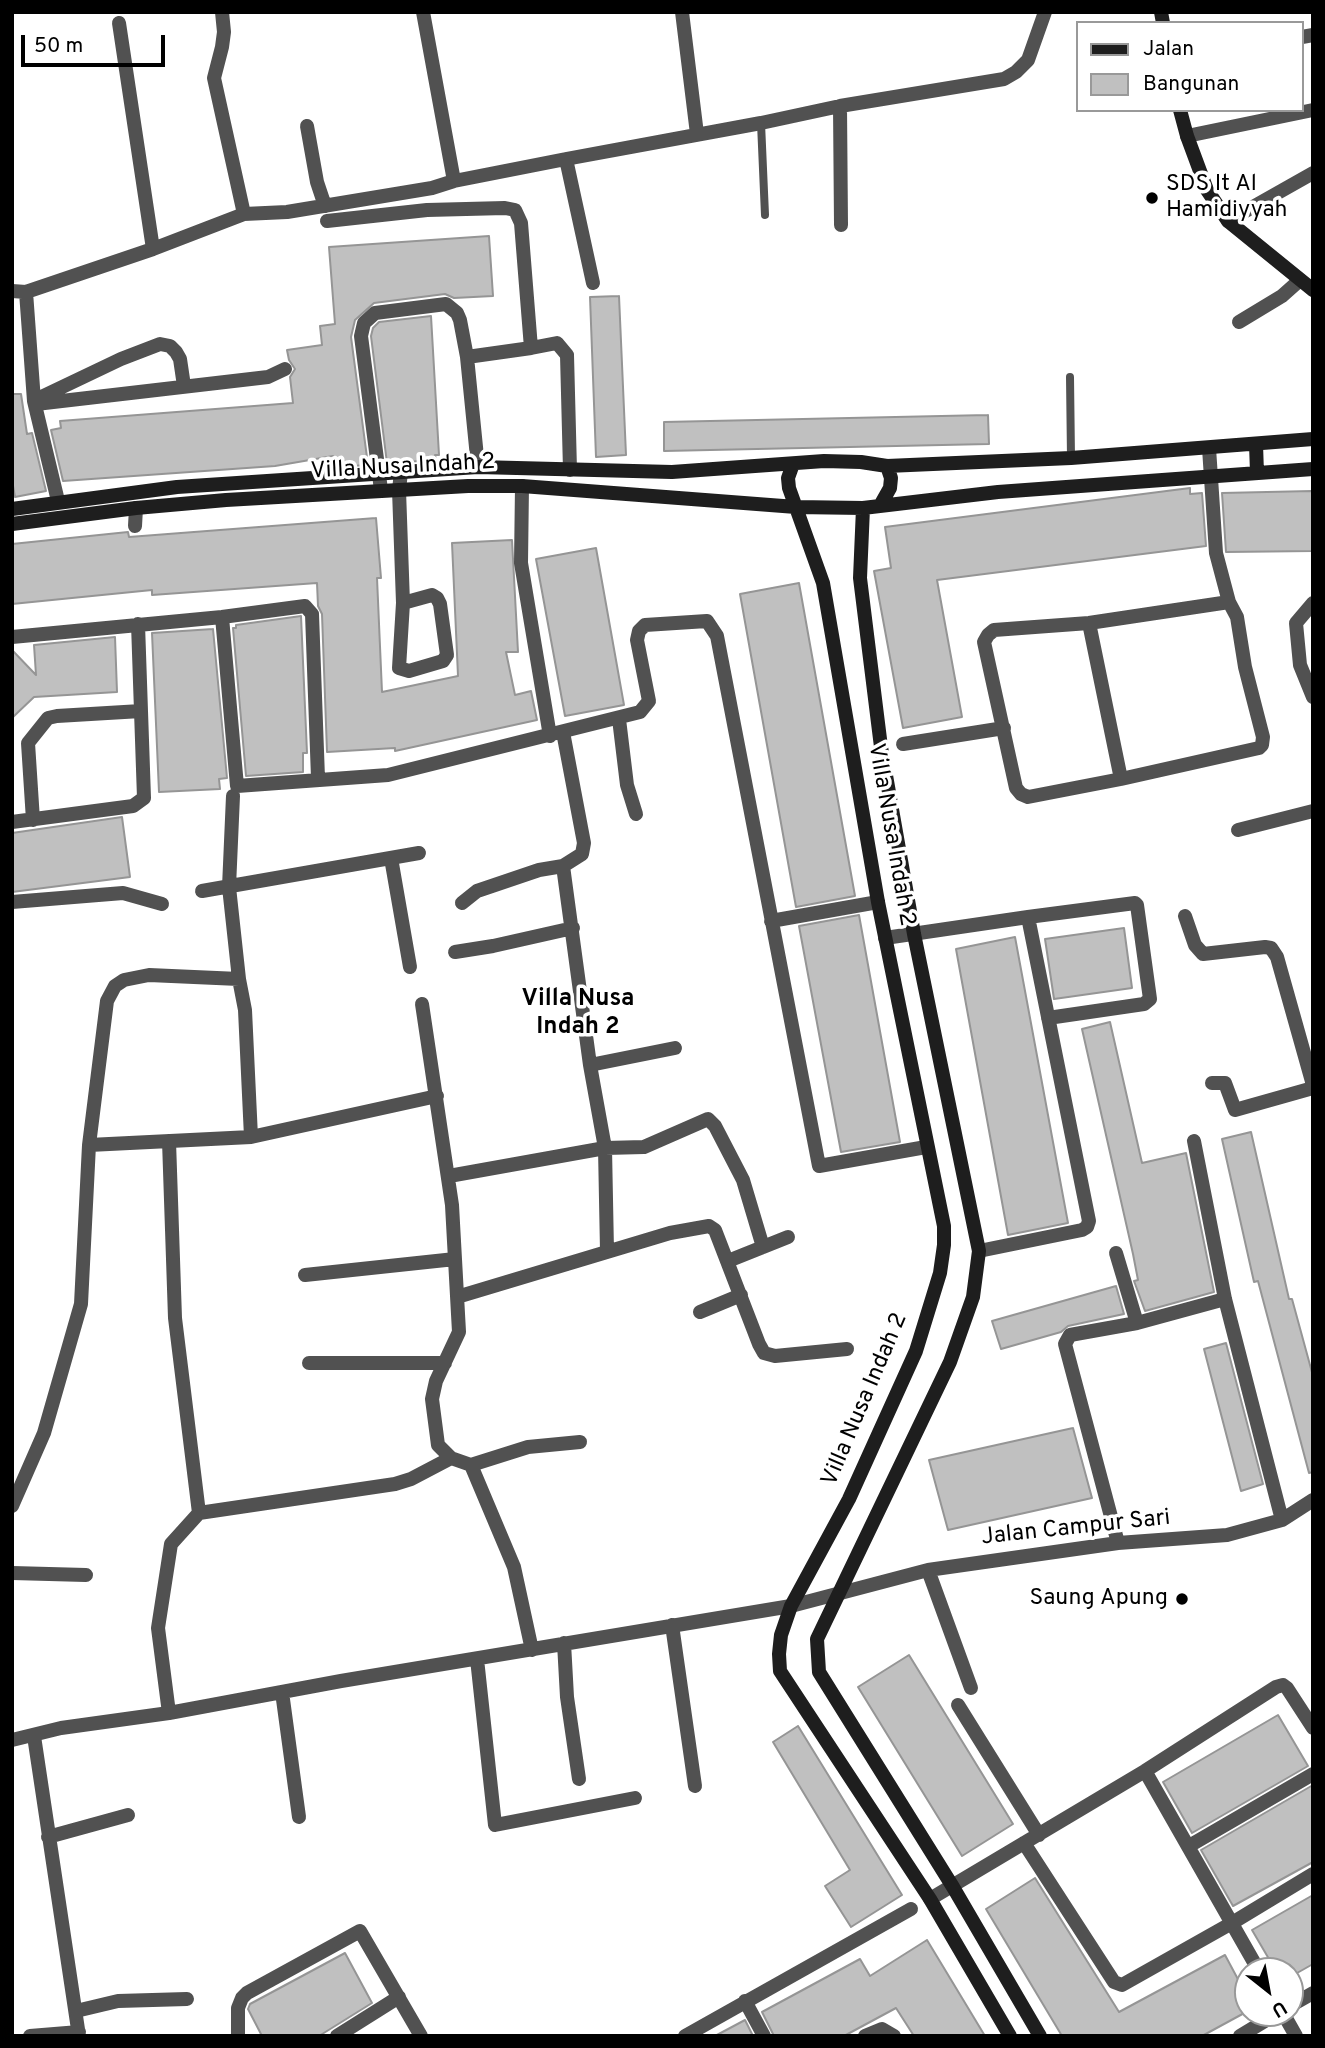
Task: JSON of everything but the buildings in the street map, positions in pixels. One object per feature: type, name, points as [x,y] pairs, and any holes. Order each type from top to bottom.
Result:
[{"type":"street","points":[[222,12],[223,40],[214,78],[244,214]]},
{"type":"street","points":[[423,12],[454,181]]},
{"type":"street","points":[[682,12],[697,134]]},
{"type":"street","points":[[58,502],[35,402],[19,291],[153,249],[244,214],[286,212],[432,188],[454,181],[840,106],[1004,79],[1028,60],[1045,12]]},
{"type":"street","points":[[119,23],[153,249]]},
{"type":"street","points":[[840,106],[841,225]]},
{"type":"street","points":[[1181,112],[1207,190],[1228,222],[1313,290]]},
{"type":"street","points":[[1187,136],[1303,112]]},
{"type":"street","points":[[307,126],[317,182],[325,206]]},
{"type":"street","points":[[566,159],[593,283]]},
{"type":"street","points":[[1228,222],[1313,173]]},
{"type":"street","points":[[327,221],[427,210],[515,210],[522,223],[531,348]]},
{"type":"street","points":[[1239,322],[1282,296],[1300,280]]},
{"type":"street","points":[[381,491],[361,337],[364,323],[375,313],[446,304],[453,307],[460,320],[467,357],[478,467]]},
{"type":"street","points":[[35,402],[121,359],[160,344],[170,346],[176,352],[180,359],[184,386]]},
{"type":"street","points":[[467,357],[557,344],[561,346],[567,355],[570,470]]},
{"type":"street","points":[[35,402],[268,377],[285,369]]},
{"type":"street","name":"Villa Nusa Indah 2","points":[[12,509],[177,487],[478,467],[672,472],[824,461],[887,466],[1071,458],[1313,439]]},
{"type":"street","points":[[1256,444],[1257,472]]},
{"type":"street","points":[[1209,448],[1216,553],[1229,602],[1237,617],[1245,667],[1263,737],[1262,746],[1121,779],[1028,797],[1021,794],[1016,788],[984,642],[988,635],[994,630],[1089,623],[1229,602]]},
{"type":"street","name":"Villa Nusa Indah 2","points":[[793,464],[788,478],[792,498],[823,583],[878,902],[944,1226],[944,1245],[940,1273],[916,1351],[849,1499],[791,1606],[781,1635],[780,1671],[930,1899],[1010,2036]]},
{"type":"street","points":[[881,504],[890,488],[891,478],[887,466]]},
{"type":"street","name":"Villa Nusa Indah 2","points":[[12,524],[226,500],[468,486],[522,486],[796,507],[863,508],[998,492],[1313,469]]},
{"type":"street","points":[[401,472],[399,490],[402,603],[399,668],[409,671],[443,661],[447,655],[437,598],[432,595],[402,603]]},
{"type":"street","points":[[462,903],[477,891],[539,870],[563,866],[582,854],[584,843],[557,734],[521,563],[522,486]]},
{"type":"street","points":[[135,526],[136,508]]},
{"type":"street","name":"Villa Nusa Indah 2","points":[[863,508],[860,578],[881,747],[914,934],[979,1251],[973,1297],[950,1362],[817,1639],[820,1672],[953,1886],[1040,2036]]},
{"type":"street","points":[[1313,603],[1296,623],[1300,665],[1313,697]]},
{"type":"street","points":[[12,637],[222,617],[305,606],[312,614],[318,778]]},
{"type":"street","points":[[222,617],[235,791],[229,887],[245,1010],[251,1137]]},
{"type":"street","points":[[235,791],[318,778],[388,775],[640,712],[649,701],[637,640],[639,631],[645,625],[707,621],[716,636],[819,1166],[926,1147]]},
{"type":"street","points":[[1089,623],[1121,779]]},
{"type":"street","points":[[12,822],[133,806],[144,798],[138,624]]},
{"type":"street","points":[[33,820],[28,743],[48,719],[57,716],[141,711]]},
{"type":"street","points":[[619,719],[627,786],[636,814]]},
{"type":"street","points":[[903,744],[1004,728]]},
{"type":"street","points":[[1238,830],[1313,811]]},
{"type":"street","points":[[202,891],[419,853]]},
{"type":"street","points":[[391,858],[410,967]]},
{"type":"street","points":[[563,866],[590,1065],[605,1148],[607,1251]]},
{"type":"street","points":[[12,902],[123,893],[162,904]]},
{"type":"street","points":[[771,921],[878,902]]},
{"type":"street","points":[[885,938],[1135,903],[1139,908],[1150,999],[1144,1004],[1048,1018]]},
{"type":"street","points":[[979,1251],[1082,1230],[1087,1227],[1089,1221],[1028,916]]},
{"type":"street","points":[[1185,916],[1195,945],[1203,954],[1271,948],[1277,957],[1313,1087],[1235,1110],[1225,1083],[1212,1083]]},
{"type":"street","points":[[455,952],[573,928]]},
{"type":"street","points":[[12,1506],[44,1433],[81,1304],[89,1145],[107,1001],[115,986],[124,980],[149,975],[239,979]]},
{"type":"street","points":[[422,1003],[449,1176],[459,1332],[436,1381],[432,1399],[438,1445],[451,1458],[471,1465],[528,1447],[580,1442]]},
{"type":"street","points":[[590,1065],[675,1048]]},
{"type":"street","points":[[89,1145],[251,1137],[437,1096]]},
{"type":"street","points":[[449,1176],[605,1148],[644,1147],[702,1121],[711,1121],[743,1180],[763,1247]]},
{"type":"street","points":[[169,1141],[175,1318],[199,1513]]},
{"type":"street","points":[[1194,1141],[1225,1299],[1282,1520]]},
{"type":"street","points":[[457,1297],[670,1233],[709,1226],[715,1230],[764,1353],[769,1355],[848,1349]]},
{"type":"street","points":[[728,1261],[788,1237]]},
{"type":"street","points":[[1116,1253],[1136,1323]]},
{"type":"street","points":[[305,1275],[455,1259]]},
{"type":"street","points":[[700,1312],[741,1295]]},
{"type":"street","points":[[1118,1543],[1065,1344],[1070,1335],[1136,1323],[1225,1299]]},
{"type":"street","points":[[309,1363],[445,1363]]},
{"type":"street","points":[[169,1713],[158,1628],[171,1544],[199,1513],[395,1484],[411,1479],[451,1458]]},
{"type":"street","points":[[471,1465],[514,1567],[531,1650]]},
{"type":"street","name":"Jalan Campur Sari","points":[[12,1740],[61,1728],[169,1713],[791,1606],[928,1570],[1118,1543],[1227,1535],[1282,1520],[1313,1500]]},
{"type":"street","points":[[928,1570],[971,1688]]},
{"type":"street","points":[[12,1573],[86,1575]]},
{"type":"street","points":[[672,1625],[695,1786]]},
{"type":"street","points":[[564,1643],[567,1697],[579,1779]]},
{"type":"street","points":[[477,1659],[495,1825],[635,1798]]},
{"type":"street","points":[[930,1899],[1283,1685],[1313,1728]]},
{"type":"street","points":[[282,1692],[299,1817]]},
{"type":"street","points":[[958,1705],[1039,1835]]},
{"type":"street","points":[[30,2036],[79,2034],[34,1736]]},
{"type":"street","points":[[1145,1771],[1251,1957]]},
{"type":"street","points":[[1189,1846],[1313,1774]]},
{"type":"street","points":[[48,1837],[128,1815]]},
{"type":"street","points":[[1024,1843],[1118,1985],[1127,1984],[1313,1874]]},
{"type":"street","points":[[685,2036],[911,1909]]},
{"type":"street","points":[[238,2036],[238,2008],[247,1993],[359,1931],[364,1935],[421,2036]]},
{"type":"street","points":[[337,2036],[399,1997]]},
{"type":"street","points":[[76,2011],[118,2001],[187,1999]]},
{"type":"street","points":[[745,2001],[764,2036]]},
{"type":"street","points":[[1240,2036],[1256,2027]]},
{"type":"street","points":[[865,2036],[881,2029],[894,2036]]},
{"type":"lane","points":[[761,123],[765,215]]},
{"type":"lane","points":[[1070,377],[1071,458]]},
{"type":"place","name":"SDS It Al Hamidiyyah","points":[[1152,198]]},
{"type":"place","name":"Saung Apung","points":[[1182,1599]]},
{"type":"district","name":"Villa Nusa Indah 2","points":[[578,1014]]}]
